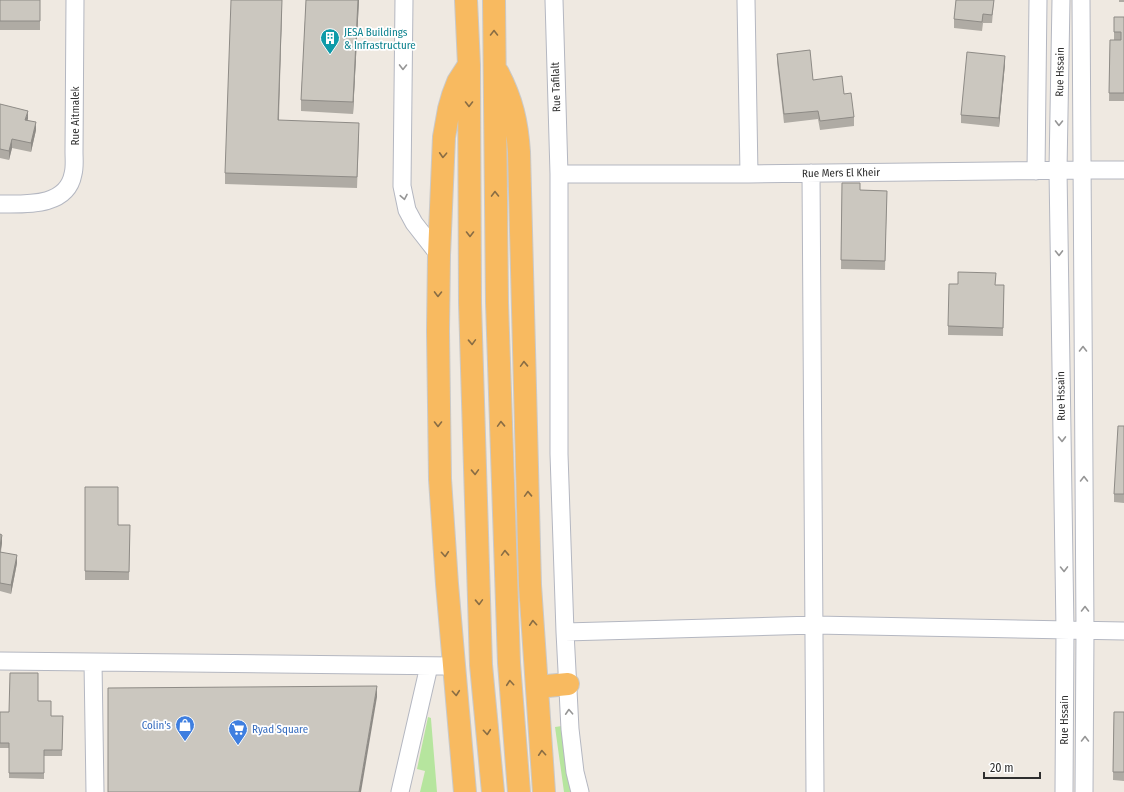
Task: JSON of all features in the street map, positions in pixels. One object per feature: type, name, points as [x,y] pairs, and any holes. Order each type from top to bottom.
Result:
[{"type":"highway","points":[[466,0],[469,65],[470,304],[481,664],[493,792]]},
{"type":"highway","points":[[494,0],[497,304],[508,664],[519,792]]},
{"type":"highway","points":[[465,792],[447,584],[440,479],[438,331],[439,255],[446,122],[458,82],[469,65]]},
{"type":"highway","points":[[494,66],[505,86],[512,107],[517,129],[519,152],[530,585],[544,792]]},
{"type":"highway","points":[[537,687],[568,684]]},
{"type":"street","name":"Rue Aitmalek","points":[[0,204],[28,204],[52,200],[68,188],[73,174],[74,152],[75,0]]},
{"type":"street","points":[[404,0],[402,186],[407,210],[414,223],[439,255]]},
{"type":"street","name":"Rue Tafilalt","points":[[554,0],[559,174],[559,454],[564,632],[573,753],[575,772],[580,792]]},
{"type":"street","points":[[746,0],[749,174]]},
{"type":"street","points":[[1036,171],[1038,0]]},
{"type":"street","name":"Rue Hssain","points":[[1061,0],[1058,170],[1065,630],[1064,792]]},
{"type":"street","name":"Rue Hssain","points":[[1081,0],[1085,631],[1084,792]]},
{"type":"street","name":"Rue Mers El Kheir","points":[[559,174],[749,174],[1124,170]]},
{"type":"street","points":[[811,173],[815,792]]},
{"type":"street","points":[[564,632],[814,625],[1124,631]]},
{"type":"street","points":[[0,661],[454,666]]},
{"type":"street","points":[[93,662],[95,792]]},
{"type":"street","points":[[400,792],[428,666]]},
{"type":"green space","points":[[428,717],[431,718],[437,792],[420,792],[425,771],[417,769]]},
{"type":"green space","points":[[562,726],[572,792],[564,792],[555,727]]},
{"type":"building","points":[[0,0],[40,0],[40,21],[0,21]]},
{"type":"building","points":[[231,0],[282,0],[278,120],[359,123],[357,177],[225,173]]},
{"type":"building","name":"JESA Buildings & Infrastructure","points":[[306,0],[358,0],[353,102],[301,100]]},
{"type":"building","points":[[956,0],[994,0],[992,15],[983,14],[982,22],[954,19]]},
{"type":"building","points":[[1114,17],[1124,17],[1124,93],[1109,93],[1110,40],[1121,40],[1121,32],[1114,32]]},
{"type":"building","points":[[810,50],[813,80],[842,76],[844,94],[851,93],[854,117],[820,121],[818,111],[784,114],[777,54]]},
{"type":"building","points":[[967,52],[1005,56],[999,118],[961,115]]},
{"type":"building","points":[[0,104],[28,111],[25,120],[36,122],[31,143],[12,139],[9,151],[0,149]]},
{"type":"building","points":[[842,183],[860,183],[860,190],[887,191],[885,261],[841,260]]},
{"type":"building","points":[[958,272],[996,273],[995,285],[1004,285],[1003,328],[948,326],[949,284],[958,284]]},
{"type":"building","points":[[1118,426],[1124,426],[1124,494],[1114,494]]},
{"type":"building","points":[[85,487],[118,487],[118,525],[130,525],[129,572],[85,571]]},
{"type":"building","points":[[0,534],[2,535],[0,546]]},
{"type":"building","points":[[0,552],[17,555],[11,585],[0,583]]},
{"type":"building","points":[[10,673],[38,673],[38,701],[51,701],[51,716],[63,716],[62,750],[44,750],[44,773],[9,773],[9,743],[0,743],[0,712],[9,712]]},
{"type":"building","name":"Ryad Square","points":[[377,686],[359,792],[108,792],[108,688]]},
{"type":"building","points":[[1114,712],[1124,712],[1124,772],[1113,772]]},
{"type":"place","name":"JESA Buildings & Infrastructure","points":[[330,55]]},
{"type":"place","name":"Colin's","points":[[185,742]]},
{"type":"place","name":"Ryad Square","points":[[238,746]]}]
